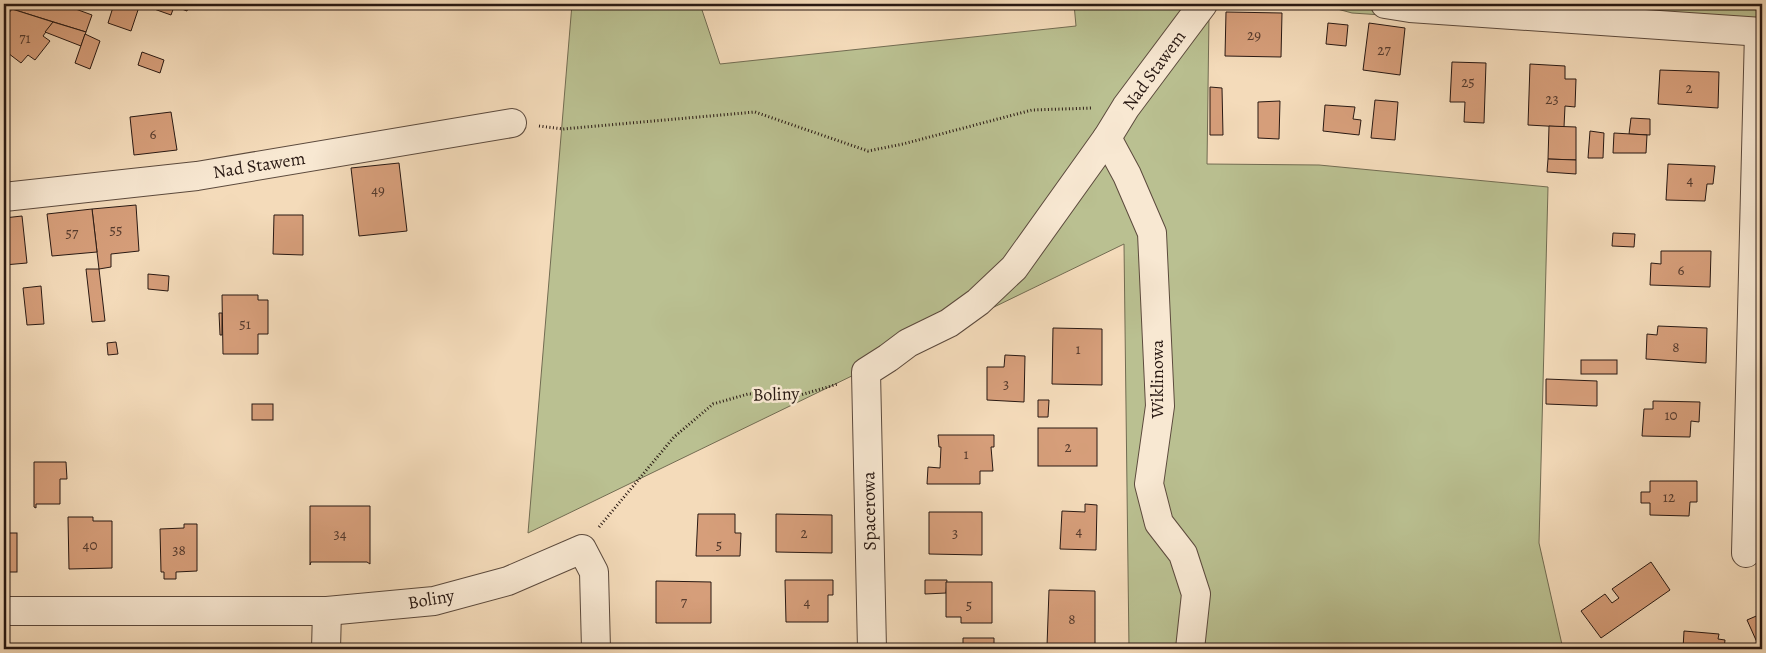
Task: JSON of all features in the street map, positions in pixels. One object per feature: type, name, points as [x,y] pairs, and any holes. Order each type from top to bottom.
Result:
[{"type":"street","name":"Nad Stawem","points":[[1107,138],[1126,107],[1202,4]]},
{"type":"street","points":[[1385,4],[1410,8],[1761,32],[1746,553]]},
{"type":"street","name":"Nad Stawem","points":[[4,197],[197,176],[512,123]]},
{"type":"street","points":[[866,372],[908,343],[949,323],[978,302],[1014,268],[1107,138]]},
{"type":"street","name":"Wiklinowa","points":[[1107,138],[1127,175],[1152,233],[1160,406],[1150,484],[1159,522],[1183,554],[1196,594],[1190,649]]},
{"type":"street","name":"Spacerowa","points":[[866,372],[872,649]]},
{"type":"street","points":[[582,549],[594,572],[596,649]]},
{"type":"street","name":"Boliny","points":[[4,611],[326,611],[434,601],[508,581],[582,549]]},
{"type":"street","points":[[326,611],[326,649]]},
{"type":"path","points":[[512,123],[563,129],[755,112],[868,151],[903,144],[1032,110],[1126,107]]},
{"type":"path","name":"Boliny","points":[[582,549],[674,436],[713,404],[748,394],[797,396],[832,387],[866,372]]},
{"type":"green space","points":[[572,4],[700,4],[720,64],[1076,26],[1074,4],[1217,4],[1209,15],[1207,164],[1319,165],[1548,187],[1539,543],[1563,649],[1129,649],[1124,244],[528,533]]},
{"type":"green space","points":[[1319,4],[1762,4],[1762,40],[1352,13]]},
{"type":"building","points":[[16,4],[62,4],[92,15],[86,32],[12,9]]},
{"type":"building","points":[[114,4],[140,4],[131,31],[108,23]]},
{"type":"building","points":[[140,4],[175,4],[171,15]]},
{"type":"building","points":[[175,4],[189,4],[187,11],[174,6]]},
{"type":"building","points":[[12,9],[53,22],[43,36],[50,41],[35,60],[28,55],[21,63],[4,50],[4,19]]},
{"type":"building","points":[[1226,12],[1282,13],[1281,57],[1225,56]]},
{"type":"building","points":[[53,22],[86,32],[81,46],[45,32]]},
{"type":"building","points":[[1328,23],[1348,25],[1346,46],[1326,44]]},
{"type":"building","points":[[1369,23],[1405,28],[1400,75],[1363,70]]},
{"type":"building","points":[[85,34],[100,41],[90,69],[75,63]]},
{"type":"building","points":[[142,52],[164,60],[160,73],[138,65]]},
{"type":"building","points":[[1452,62],[1486,63],[1484,123],[1464,122],[1465,102],[1450,102]]},
{"type":"building","points":[[1530,64],[1565,66],[1565,79],[1576,79],[1575,107],[1565,106],[1564,127],[1528,125]]},
{"type":"building","points":[[1660,70],[1719,72],[1718,108],[1658,104]]},
{"type":"building","points":[[1210,87],[1222,88],[1223,135],[1210,135]]},
{"type":"building","points":[[1375,100],[1398,102],[1395,140],[1371,138]]},
{"type":"building","points":[[1280,101],[1279,139],[1258,138],[1258,102]]},
{"type":"building","points":[[1325,105],[1355,107],[1353,119],[1361,120],[1359,135],[1323,131]]},
{"type":"building","points":[[171,112],[177,150],[134,155],[130,117]]},
{"type":"building","points":[[1631,118],[1650,119],[1650,135],[1629,134]]},
{"type":"building","points":[[1549,126],[1576,127],[1576,160],[1548,159]]},
{"type":"building","points":[[1590,131],[1604,133],[1603,158],[1588,158]]},
{"type":"building","points":[[1614,133],[1647,135],[1646,153],[1613,153]]},
{"type":"building","points":[[1548,159],[1576,160],[1576,174],[1547,172]]},
{"type":"building","points":[[399,163],[407,231],[359,236],[351,168]]},
{"type":"building","points":[[1668,164],[1715,166],[1713,184],[1707,184],[1705,201],[1666,200]]},
{"type":"building","points":[[136,205],[139,251],[111,254],[111,267],[99,269],[92,209]]},
{"type":"building","points":[[92,209],[97,252],[52,256],[47,214]]},
{"type":"building","points":[[274,215],[303,215],[303,255],[273,254]]},
{"type":"building","points":[[22,216],[27,263],[4,265],[4,218]]},
{"type":"building","points":[[1613,233],[1635,234],[1634,247],[1612,246]]},
{"type":"building","points":[[1661,251],[1711,251],[1710,287],[1650,285],[1651,263],[1661,264]]},
{"type":"building","points":[[86,269],[99,269],[105,321],[92,322]]},
{"type":"building","points":[[148,274],[169,276],[168,291],[148,289]]},
{"type":"building","points":[[41,286],[44,324],[27,325],[23,288]]},
{"type":"building","points":[[222,295],[258,295],[258,300],[268,300],[268,334],[258,334],[258,354],[223,354]]},
{"type":"building","points":[[219,313],[222,313],[222,335],[220,335]]},
{"type":"building","points":[[1658,326],[1707,328],[1706,363],[1646,359],[1647,334],[1657,335]]},
{"type":"building","points":[[1053,328],[1102,329],[1102,385],[1052,384]]},
{"type":"building","points":[[116,342],[118,354],[108,355],[107,343]]},
{"type":"building","points":[[1005,355],[1025,356],[1024,402],[987,400],[987,367],[1004,367]]},
{"type":"building","points":[[1581,360],[1617,360],[1617,374],[1581,374]]},
{"type":"building","points":[[1546,379],[1597,381],[1597,406],[1546,404]]},
{"type":"building","points":[[1038,400],[1049,400],[1048,417],[1038,417]]},
{"type":"building","points":[[1653,401],[1700,402],[1699,422],[1691,421],[1690,437],[1642,436],[1644,409],[1653,409]]},
{"type":"building","points":[[252,404],[273,404],[273,420],[252,420]]},
{"type":"building","points":[[1038,428],[1097,428],[1097,466],[1038,466]]},
{"type":"building","points":[[938,435],[994,435],[994,447],[991,447],[993,471],[980,471],[980,484],[927,484],[928,467],[940,468],[941,447],[939,447]]},
{"type":"building","points":[[34,462],[66,462],[67,479],[60,479],[60,504],[36,504],[36,508],[34,507]]},
{"type":"building","points":[[1650,481],[1697,481],[1697,502],[1690,502],[1689,516],[1650,515],[1650,503],[1641,503],[1641,492],[1650,492]]},
{"type":"building","points":[[1085,504],[1097,505],[1096,550],[1060,549],[1062,511],[1085,512]]},
{"type":"building","points":[[310,506],[370,506],[370,564],[367,562],[311,562],[310,565]]},
{"type":"building","points":[[929,512],[982,512],[982,555],[929,554]]},
{"type":"building","points":[[698,514],[735,514],[735,533],[741,533],[740,556],[696,556]]},
{"type":"building","points":[[776,514],[832,515],[832,553],[776,552]]},
{"type":"building","points":[[68,517],[93,517],[93,521],[112,521],[112,568],[69,569]]},
{"type":"building","points":[[184,524],[197,524],[197,571],[176,572],[176,579],[164,579],[164,572],[161,572],[160,529],[184,528]]},
{"type":"building","points":[[4,533],[17,533],[17,572],[4,572]]},
{"type":"building","points":[[1651,562],[1670,590],[1601,638],[1581,611],[1605,594],[1612,603],[1619,598],[1612,589]]},
{"type":"building","points":[[785,580],[833,580],[833,595],[828,595],[828,622],[786,622]]},
{"type":"building","points":[[925,580],[947,580],[946,593],[925,594]]},
{"type":"building","points":[[656,581],[711,582],[711,623],[656,623]]},
{"type":"building","points":[[946,582],[992,582],[992,623],[961,623],[961,617],[946,617]]},
{"type":"building","points":[[1049,590],[1095,591],[1095,649],[1034,649],[1034,646],[1047,646]]},
{"type":"building","points":[[1761,614],[1762,649],[1760,649],[1747,620]]},
{"type":"building","points":[[1684,631],[1719,634],[1718,639],[1725,640],[1724,649],[1683,649]]},
{"type":"building","points":[[963,638],[994,638],[994,649],[925,649],[925,647],[963,646]]},
{"type":"building","points":[[710,648],[710,649],[653,649]]},
{"type":"building","points":[[831,648],[831,649],[781,649]]}]
